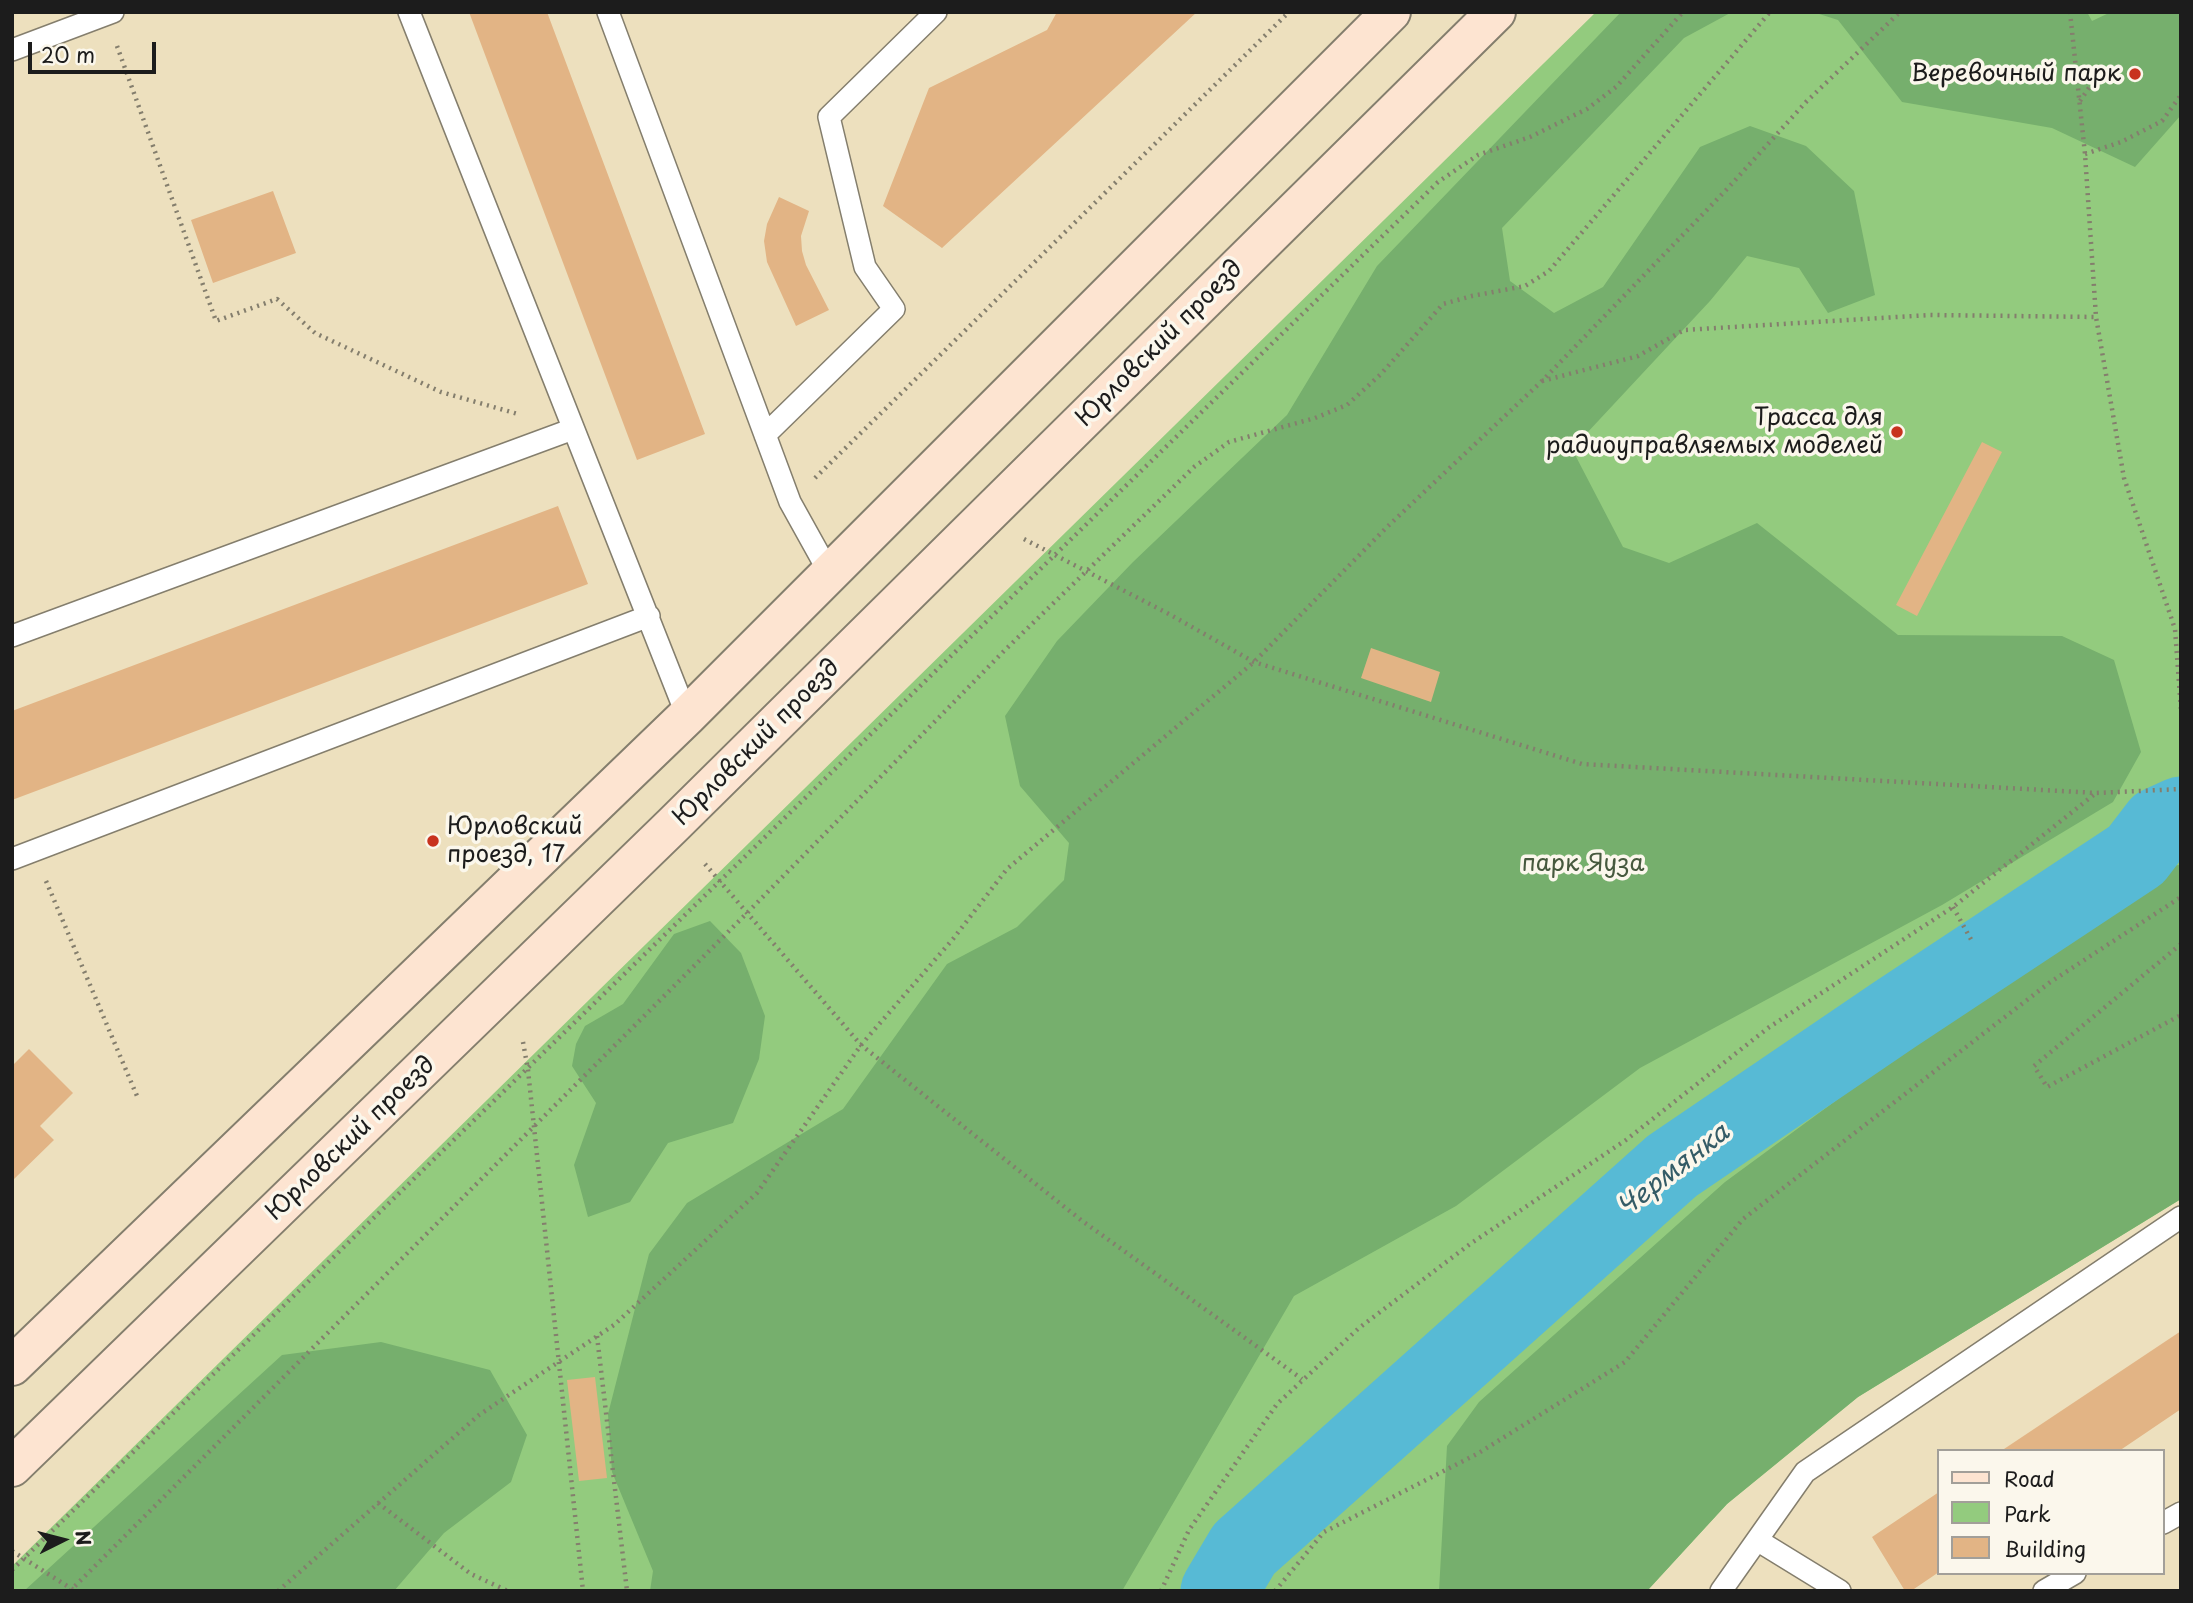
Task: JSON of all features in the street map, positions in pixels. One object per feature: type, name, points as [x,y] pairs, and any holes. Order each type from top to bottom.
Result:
[{"type":"main road","points":[[12,1366],[687,716],[1391,12]]},
{"type":"main road","name":"Юрловский проезд","points":[[12,1468],[672,826],[1496,12]]},
{"type":"lane","points":[[409,12],[687,716]]},
{"type":"lane","points":[[608,12],[790,502],[830,574]]},
{"type":"lane","points":[[765,436],[894,309],[865,267],[829,117],[936,12]]},
{"type":"lane","points":[[12,50],[109,13]]},
{"type":"lane","points":[[12,636],[573,429]]},
{"type":"lane","points":[[12,859],[649,616]]},
{"type":"lane","points":[[1721,1591],[1805,1472],[2181,1217]]},
{"type":"lane","points":[[2165,1522],[2181,1513]]},
{"type":"lane","points":[[1757,1540],[1840,1591]]},
{"type":"lane","points":[[2044,1591],[2072,1575]]},
{"type":"path","points":[[790,502],[1289,12]]},
{"type":"path","points":[[12,1570],[1438,182],[1478,155],[1530,137],[1587,109],[1616,87],[1683,12]]},
{"type":"path","points":[[12,1551],[72,1590],[747,913],[1004,650],[1194,467],[1230,442],[1315,418],[1347,405],[1381,374],[1443,304],[1525,286],[1549,271],[1770,12]]},
{"type":"path","points":[[278,1591],[479,1415],[614,1325],[757,1193],[861,1045],[953,939],[1007,869],[1254,662],[1387,527],[1542,381],[1728,188],[1806,102],[1900,12]]},
{"type":"path","points":[[2070,12],[2085,154],[2096,317],[2124,478],[2175,629],[2181,710]]},
{"type":"path","points":[[109,13],[216,321],[277,299],[315,333],[441,392],[573,429]]},
{"type":"path","points":[[2080,102],[2093,82]]},
{"type":"path","points":[[2085,154],[2121,142],[2162,121],[2181,95]]},
{"type":"path","points":[[1542,381],[1638,356],[1684,330],[1930,315],[2096,317]]},
{"type":"path","points":[[1024,539],[1169,614],[1254,662],[1582,764],[2096,793],[2181,789]]},
{"type":"path","points":[[1161,1591],[1189,1530],[1277,1404],[1359,1328],[1470,1244],[1626,1140],[1768,1028],[1953,906],[2096,793]]},
{"type":"path","points":[[34,851],[137,1096]]},
{"type":"path","points":[[705,864],[861,1045],[1081,1220],[1302,1379]]},
{"type":"path","points":[[1275,1591],[1324,1532],[1477,1454],[1625,1362],[1743,1219],[2049,982],[2181,897]]},
{"type":"path","points":[[1953,906],[1973,943]]},
{"type":"path","points":[[2181,944],[2034,1066],[2047,1087],[2181,1016]]},
{"type":"path","points":[[523,1042],[583,1591]]},
{"type":"path","points":[[597,1336],[627,1591]]},
{"type":"path","points":[[378,1503],[471,1574],[508,1591]]},
{"type":"green space","name":"парк Яуза","points":[[1596,12],[2181,12],[2181,1199],[1858,1397],[1727,1504],[1647,1591],[12,1591],[12,1566]]},
{"type":"green space","points":[[1621,12],[1732,12],[1684,38],[1502,228],[1510,281],[1554,313],[1603,287],[1700,147],[1750,126],[1806,146],[1854,191],[1875,295],[1828,313],[1799,268],[1747,256],[1710,301],[1572,449],[1623,547],[1669,563],[1757,523],[1898,635],[2062,636],[2114,660],[2141,752],[2113,802],[1942,905],[1640,1068],[1456,1206],[1294,1296],[1122,1591],[650,1591],[653,1571],[612,1472],[608,1414],[649,1254],[687,1203],[843,1109],[947,964],[1017,927],[1064,880],[1069,843],[1020,786],[1005,716],[1057,641],[1133,562],[1287,415],[1377,266]]},
{"type":"green space","points":[[1813,12],[2087,12],[2092,21],[2111,12],[2181,12],[2181,115],[2135,167],[2052,128],[1902,102],[1838,20]]},
{"type":"green space","points":[[2180,865],[2181,1199],[1858,1397],[1727,1504],[1647,1591],[1439,1591],[1447,1446],[1479,1402],[1725,1182],[2154,867]]},
{"type":"green space","points":[[710,921],[741,953],[765,1016],[759,1059],[733,1123],[668,1143],[630,1202],[588,1217],[574,1165],[596,1103],[572,1066],[576,1044],[585,1026],[623,1004],[674,934]]},
{"type":"green space","points":[[381,1342],[490,1370],[527,1435],[511,1482],[444,1533],[394,1591],[24,1591],[282,1355]]},
{"type":"building","points":[[469,12],[547,12],[705,434],[637,460]]},
{"type":"building","points":[[1057,12],[1197,12],[942,248],[883,206],[929,88],[1047,30]]},
{"type":"building","points":[[273,191],[296,253],[213,283],[191,220]]},
{"type":"building","points":[[779,197],[809,211],[801,236],[802,251],[806,265],[829,310],[796,326],[767,262],[764,241],[767,224]]},
{"type":"building","points":[[1982,442],[2002,452],[1917,616],[1896,605]]},
{"type":"building","points":[[558,506],[588,584],[12,800],[12,711]]},
{"type":"building","points":[[1371,648],[1440,672],[1431,702],[1361,678]]},
{"type":"building","points":[[29,1049],[73,1093],[40,1126],[54,1140],[12,1181],[12,1066]]},
{"type":"building","points":[[2181,1331],[2181,1409],[2122,1449],[2004,1449]]},
{"type":"building","points":[[595,1377],[607,1478],[579,1481],[567,1380]]},
{"type":"building","points":[[1938,1493],[1938,1573],[1911,1591],[1905,1591],[1872,1537]]},
{"type":"waterway","name":"Чермянка","points":[[1219,1591],[1244,1549],[1672,1166],[2136,855],[2159,825],[2181,815]]},
{"type":"place","name":"Веревочный парк","points":[[2135,74]]},
{"type":"place","name":"Трасса для радиоуправляемых моделей","points":[[1897,432]]},
{"type":"place","name":"Юрловский проезд, 17","points":[[433,841]]}]
